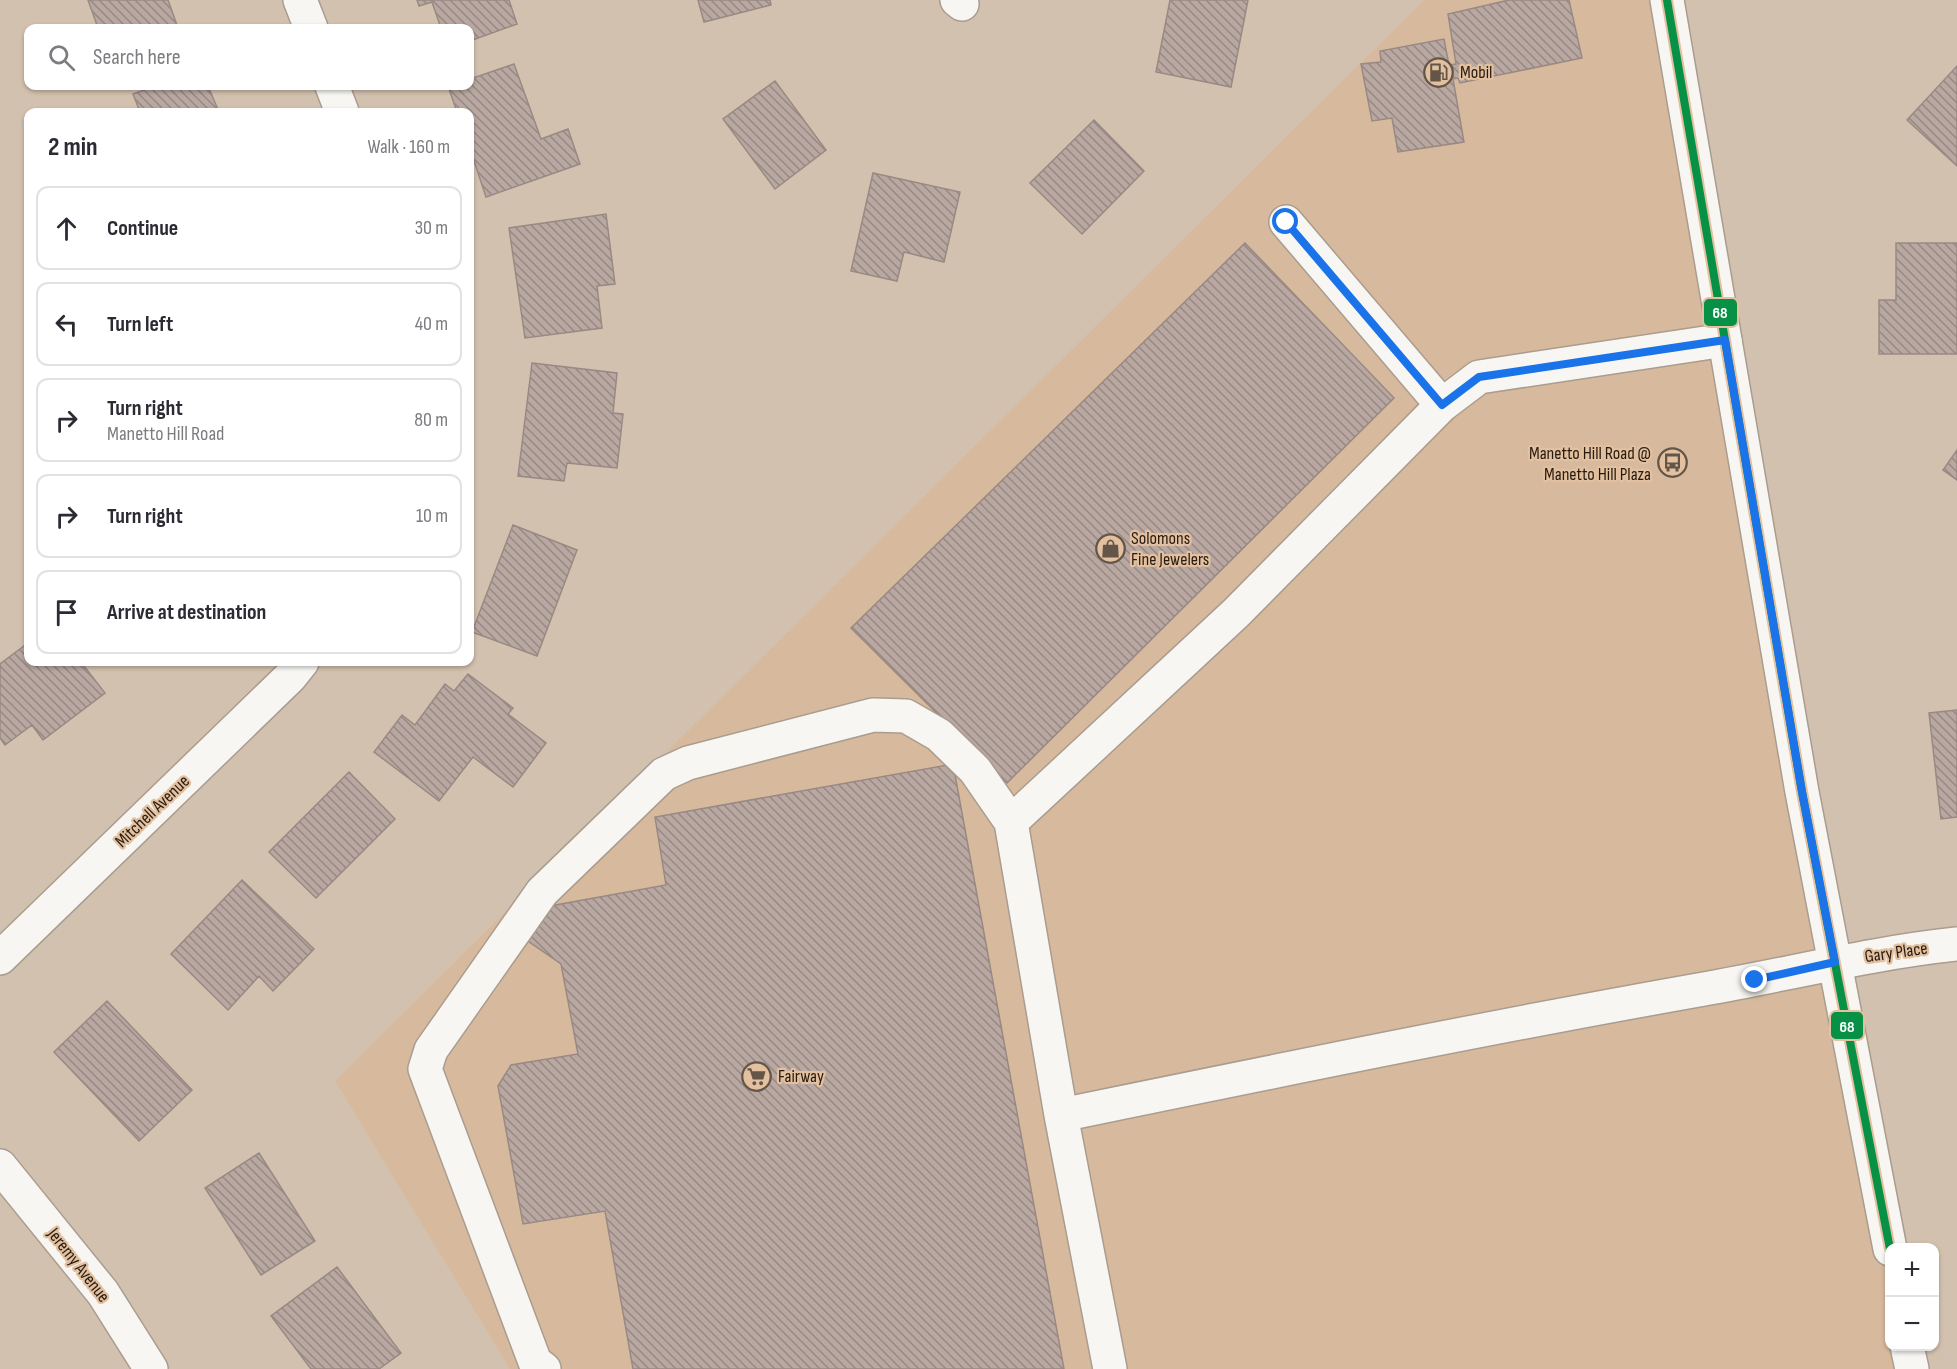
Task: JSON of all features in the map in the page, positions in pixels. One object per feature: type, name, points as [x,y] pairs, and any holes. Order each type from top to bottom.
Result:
[{"type":"main road","points":[[300,0],[309,24]]},
{"type":"main road","points":[[1667,0],[1802,792],[1889,1243]]},
{"type":"main road","points":[[334,90],[340,108]]},
{"type":"main road","points":[[1286,222],[1442,405]]},
{"type":"main road","points":[[1011,822],[1236,613],[1442,405],[1479,377],[1725,340]]},
{"type":"main road","name":"Mitchell Avenue","points":[[0,958],[299,666]]},
{"type":"main road","points":[[544,1369],[535,1362],[425,1069],[431,1050],[542,891],[664,774],[688,763],[873,715],[906,716],[939,735],[975,770],[1011,822],[1061,1115],[1110,1369]]},
{"type":"main road","name":"Gary Place","points":[[1061,1115],[1506,1024],[1755,980],[1835,962],[1957,944]]},
{"type":"main road","name":"Jeremy Avenue","points":[[0,1166],[103,1293],[151,1369]]},
{"type":"main road","points":[[1908,1351],[1912,1369]]},
{"type":"shaded area","points":[[1424,0],[1675,0],[1889,1243],[1885,1243],[1885,1351],[1911,1351],[1914,1369],[510,1369],[335,1081]]},
{"type":"building","points":[[88,0],[168,0],[177,24],[97,24]]},
{"type":"building","points":[[417,0],[509,0],[517,24],[474,40],[474,24],[440,24],[432,2],[419,6]]},
{"type":"building","points":[[698,0],[770,0],[771,5],[704,22]]},
{"type":"building","points":[[1170,0],[1248,0],[1231,87],[1156,72]]},
{"type":"building","name":"Mobil","points":[[1509,0],[1569,0],[1582,58],[1460,83],[1458,78],[1453,79],[1464,142],[1398,152],[1392,118],[1372,121],[1361,64],[1381,62],[1380,51],[1444,39],[1449,65],[1456,64],[1448,14]]},
{"type":"building","points":[[514,64],[541,139],[568,129],[580,164],[486,197],[474,161],[474,108],[456,108],[449,90],[474,90],[474,78]]},
{"type":"building","points":[[1957,66],[1957,166],[1907,120]]},
{"type":"building","points":[[775,81],[826,150],[775,189],[723,119]]},
{"type":"building","points":[[144,90],[210,90],[217,108],[138,108],[133,94]]},
{"type":"building","points":[[1094,120],[1144,171],[1082,234],[1030,183]]},
{"type":"building","points":[[873,173],[960,192],[944,262],[904,252],[897,281],[851,271]]},
{"type":"building","points":[[606,214],[615,284],[597,286],[602,328],[525,338],[509,228]]},
{"type":"building","points":[[1245,243],[1394,398],[1007,783],[851,628]]},
{"type":"building","points":[[1896,243],[1957,243],[1957,354],[1879,354],[1879,300],[1896,300]]},
{"type":"building","points":[[532,363],[617,373],[613,413],[623,414],[617,468],[567,463],[564,481],[518,476]]},
{"type":"building","points":[[1957,450],[1957,480],[1943,470]]},
{"type":"building","points":[[513,525],[577,550],[537,656],[474,633],[474,627]]},
{"type":"building","points":[[24,646],[24,666],[84,666],[105,693],[43,740],[32,725],[5,745],[0,738],[0,664]]},
{"type":"building","points":[[468,674],[513,708],[508,714],[546,743],[513,787],[473,757],[439,801],[374,752],[402,715],[415,725],[445,684],[454,691]]},
{"type":"building","points":[[1957,710],[1957,817],[1941,819],[1929,713]]},
{"type":"building","name":"Fairway","points":[[953,764],[1064,1369],[633,1369],[605,1211],[523,1224],[498,1086],[511,1065],[578,1054],[561,964],[525,939],[550,906],[666,885],[655,817]]},
{"type":"building","points":[[349,772],[395,819],[316,898],[269,852]]},
{"type":"building","points":[[242,880],[314,949],[273,991],[259,976],[228,1010],[171,954]]},
{"type":"building","points":[[107,1001],[192,1090],[139,1141],[54,1052]]},
{"type":"building","points":[[259,1153],[315,1241],[261,1275],[205,1188]]},
{"type":"building","points":[[337,1267],[401,1353],[379,1369],[311,1369],[271,1316]]},
{"type":"transit line","name":"68","points":[[1667,0],[1802,792],[1889,1243]]},
{"type":"place","name":"Mobil","points":[[1439,72]]},
{"type":"place","name":"Manetto Hill Road @ Manetto Hill Plaza","points":[[1672,463]]},
{"type":"place","name":"Solomons Fine Jewelers","points":[[1110,548]]},
{"type":"place","name":"Fairway","points":[[757,1076]]},
{"type":"route","points":[[1286,222],[1442,405],[1479,377],[1725,340],[1802,792],[1835,962],[1755,980]]}]
